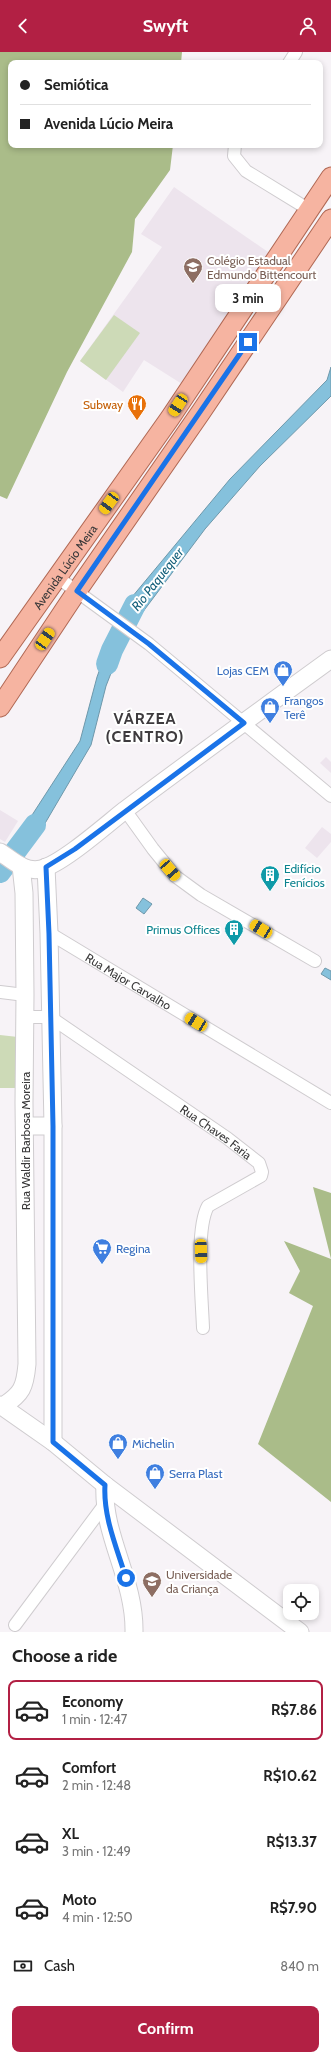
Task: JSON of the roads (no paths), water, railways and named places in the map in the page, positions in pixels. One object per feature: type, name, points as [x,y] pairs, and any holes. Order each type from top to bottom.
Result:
[{"type":"main road","name":"Avenida Lúcio Meira","points":[[0,658],[170,418],[308,209],[331,177]]},
{"type":"main road","name":"Avenida Lúcio Meira","points":[[0,707],[77,591],[330,223]]},
{"type":"main road","points":[[0,852],[18,864],[33,870],[46,867],[75,849],[125,810],[331,659]]},
{"type":"main road","name":"Rua Waldir Barbosa Moreira","points":[[1,1405],[17,1396],[23,1388],[26,1379],[24,893],[18,864]]},
{"type":"main road","points":[[46,867],[53,1126],[53,1442]]},
{"type":"main road","points":[[24,893],[47,893]]},
{"type":"main road","points":[[25,1126],[53,1126]]},
{"type":"main road","points":[[1,1405],[53,1442],[105,1485],[300,1632]]},
{"type":"main road","points":[[105,1485],[105,1504],[110,1528],[130,1589],[134,1611],[134,1632]]},
{"type":"street","points":[[235,148],[234,156],[246,170],[308,209]]},
{"type":"street","points":[[57,577],[149,644],[331,796]]},
{"type":"street","points":[[125,810],[153,849],[175,876],[201,895],[315,961]]},
{"type":"street","points":[[18,864],[37,876],[47,893]]},
{"type":"street","name":"Rua Major Carvalho","points":[[49,934],[331,1103]]},
{"type":"street","points":[[0,992],[25,995]]},
{"type":"street","points":[[25,1017],[50,1017]]},
{"type":"street","name":"Rua Chaves Faria","points":[[50,1017],[227,1138],[259,1163],[261,1167],[261,1176],[208,1206],[204,1214],[201,1237],[203,1328]]},
{"type":"street","points":[[15,1625],[105,1504]]},
{"type":"water","points":[[331,367],[331,396],[260,466],[205,529],[133,625],[120,618],[132,597],[230,479],[327,380]]},
{"type":"water","points":[[113,633],[124,640],[106,686],[91,745],[37,837],[25,853],[12,846],[80,741],[97,677]]},
{"type":"water","points":[[143,898],[152,904],[144,914],[136,908]]},
{"type":"water","points":[[325,968],[331,971],[331,980],[321,974]]},
{"type":"waterway","name":"Rio Paquequer","points":[[107,664],[112,650],[135,605]]},
{"type":"waterway","name":"Rio Paquequer","points":[[0,872],[35,825]]},
{"type":"place","name":"Colégio Estadual Edmundo Bittencourt","points":[[193,284]]},
{"type":"place","name":"Subway","points":[[137,421]]},
{"type":"place","name":"Lojas CEM","points":[[283,687]]},
{"type":"place","name":"Frangos Terê","points":[[270,724]]},
{"type":"place","name":"Edifício Fenícios","points":[[270,892]]},
{"type":"place","name":"Primus Offices","points":[[234,946]]},
{"type":"place","name":"Regina","points":[[102,1265]]},
{"type":"place","name":"Michelin","points":[[118,1460]]},
{"type":"place","name":"Serra Plast","points":[[155,1490]]},
{"type":"place","name":"Universidade da Criança","points":[[152,1598]]},
{"type":"district","name":"VÁRZEA (CENTRO)","points":[[145,727]]}]
